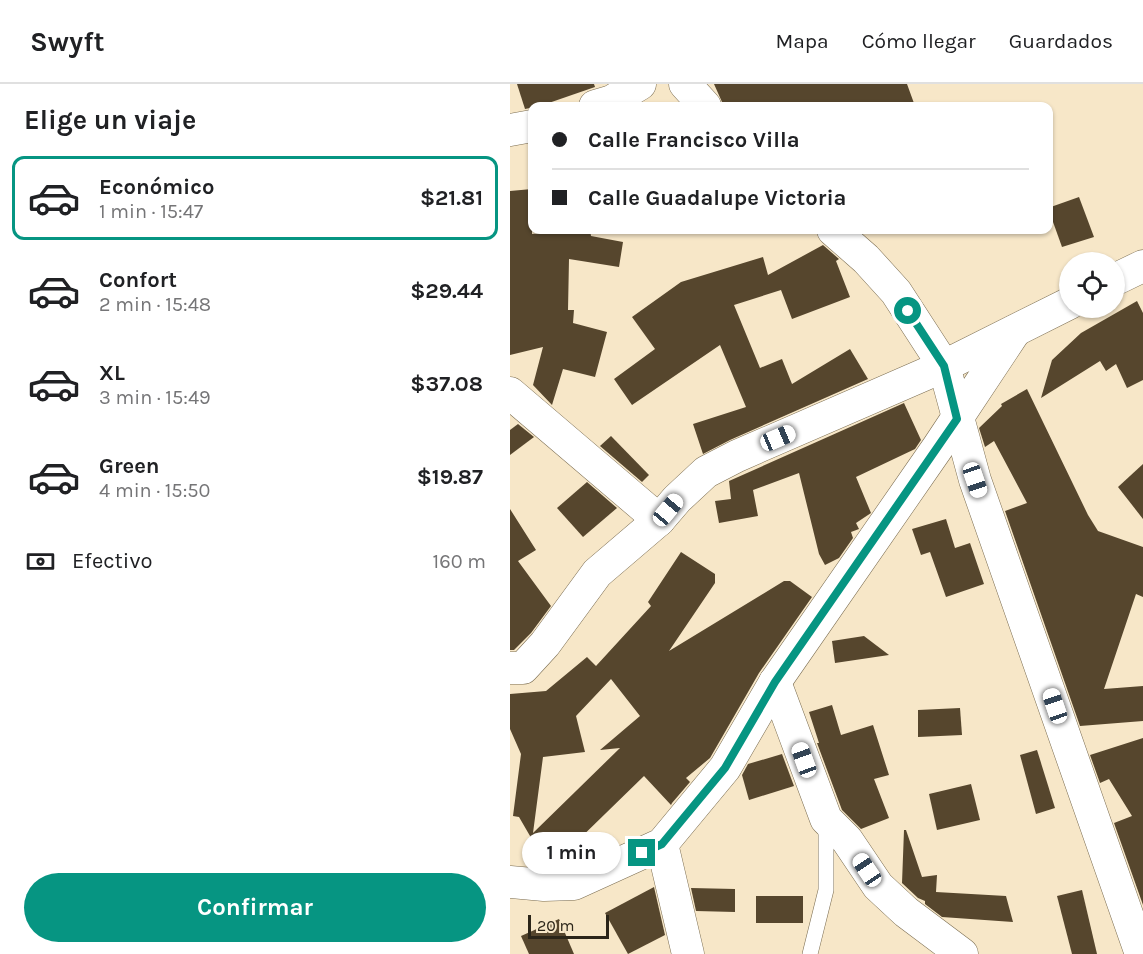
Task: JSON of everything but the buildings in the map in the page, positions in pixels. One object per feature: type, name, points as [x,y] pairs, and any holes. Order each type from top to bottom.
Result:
[{"type":"street","points":[[609,102],[640,84]]},
{"type":"street","points":[[685,84],[701,102]]},
{"type":"street","points":[[510,130],[528,127]]},
{"type":"street","points":[[838,234],[866,259],[897,292],[944,366],[979,492],[1141,954]]},
{"type":"street","points":[[1125,275],[1143,266]]},
{"type":"street","points":[[510,668],[523,668],[545,644],[597,573],[659,520],[677,499],[706,472],[737,456],[944,366],[1059,309]]},
{"type":"street","points":[[510,882],[544,885],[574,884],[662,844],[725,768],[775,682],[1015,331]]},
{"type":"street","points":[[510,393],[659,520]]},
{"type":"street","points":[[775,682],[826,819],[847,840],[878,886],[906,912],[962,954]]},
{"type":"street","points":[[662,844],[688,954]]},
{"type":"lane","points":[[810,954],[826,890],[826,819]]},
{"type":"route","points":[[642,853],[662,844],[725,768],[775,682],[957,419],[944,366],[908,311]]}]
